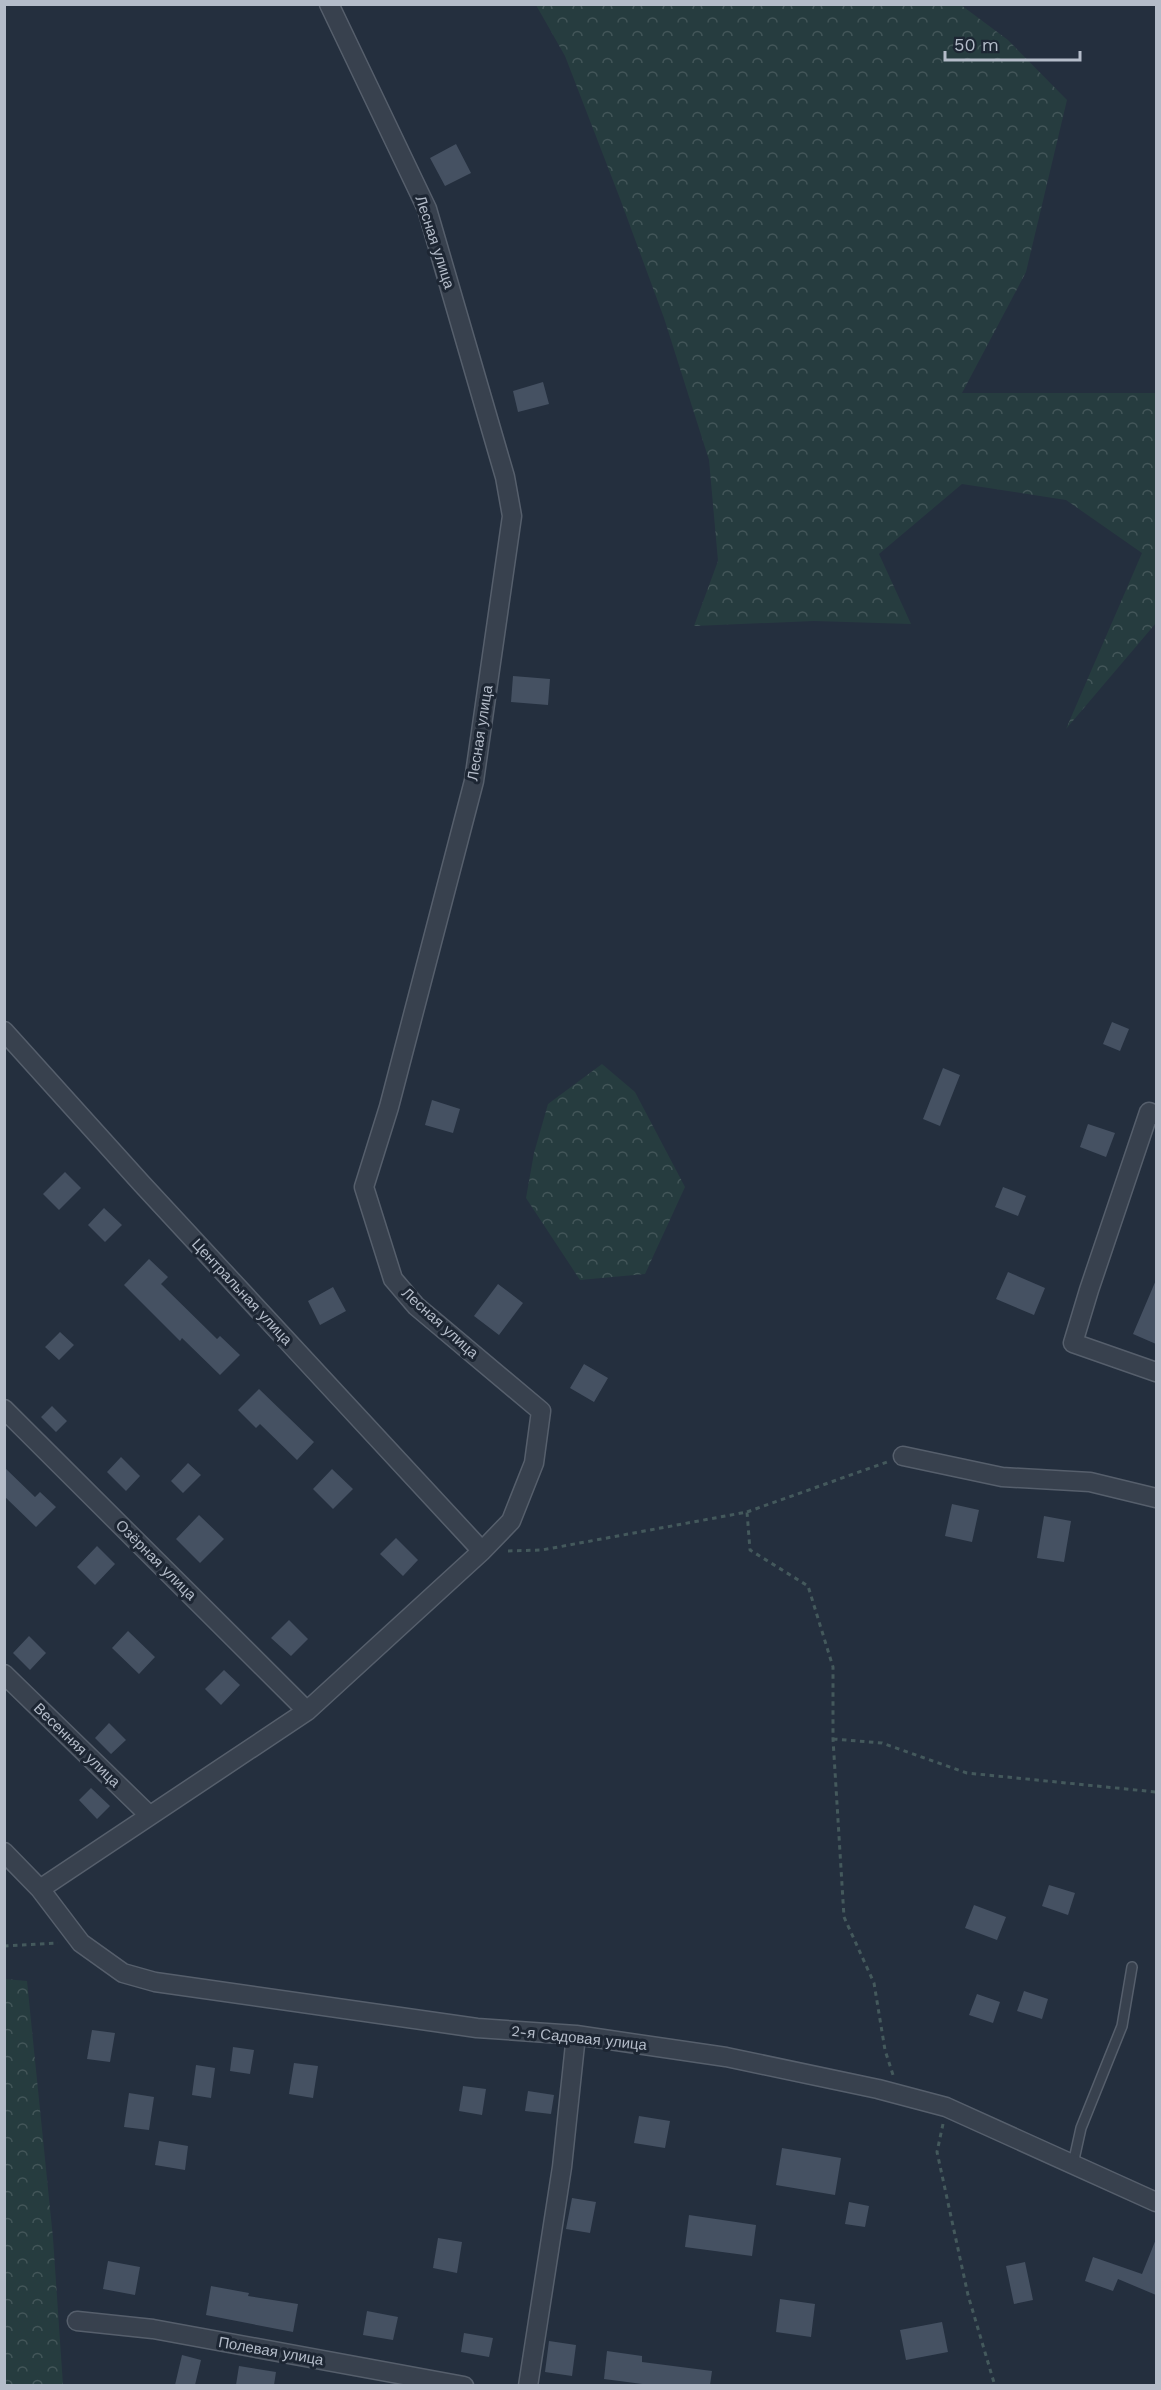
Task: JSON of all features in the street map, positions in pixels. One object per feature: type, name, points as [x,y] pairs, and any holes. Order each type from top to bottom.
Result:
[{"type":"street","name":"Лесная улица","points":[[329,4],[427,209],[505,477],[512,516],[474,781],[389,1107],[364,1187],[393,1279],[416,1306],[541,1411],[534,1463],[511,1521],[482,1551]]},
{"type":"street","name":"Центральная улица","points":[[4,1031],[142,1184],[482,1551]]},
{"type":"street","points":[[1153,1113],[1089,1290],[1074,1343],[1156,1372]]},
{"type":"street","name":"Озёрная улица","points":[[4,1409],[307,1711]]},
{"type":"street","points":[[903,1456],[1002,1477],[1090,1482],[1156,1498]]},
{"type":"street","points":[[40,1889],[307,1711],[482,1551]]},
{"type":"street","name":"Весенняя улица","points":[[4,1674],[149,1815]]},
{"type":"street","name":"2-я Садовая улица","points":[[4,1852],[40,1889],[81,1942],[123,1973],[155,1982],[477,2028],[576,2035],[726,2057],[899,2095],[946,2107],[1156,2202]]},
{"type":"street","points":[[528,2385],[562,2167],[576,2035]]},
{"type":"street","name":"Полевая улица","points":[[77,2321],[153,2329],[464,2385]]},
{"type":"lane","points":[[1073,2164],[1081,2128],[1122,2026],[1132,1967]]},
{"type":"path","points":[[482,1551],[542,1550],[747,1512],[903,1456]]},
{"type":"path","points":[[747,1512],[750,1550],[808,1586],[833,1667],[833,1739],[844,1917],[874,1983],[885,2050],[899,2095]]},
{"type":"path","points":[[833,1739],[882,1743],[967,1773],[1156,1792]]},
{"type":"path","points":[[4,1946],[81,1942]]},
{"type":"path","points":[[946,2107],[937,2152],[968,2295],[995,2385]]},
{"type":"green space","points":[[536,5],[961,5],[1008,40],[1067,100],[1026,272],[962,393],[1156,393],[1156,623],[1066,729],[1142,553],[1066,500],[962,484],[879,554],[911,624],[814,621],[694,626],[718,561],[709,460],[664,318],[619,196],[565,56]]},
{"type":"green space","points":[[602,1064],[635,1092],[685,1187],[645,1274],[580,1280],[526,1198],[534,1153],[548,1104]]},
{"type":"green space","points":[[5,1979],[27,1981],[53,2238],[63,2385],[5,2385]]},
{"type":"building","points":[[456,144],[471,173],[445,186],[430,158]]},
{"type":"building","points":[[543,382],[549,404],[518,412],[513,391]]},
{"type":"building","points":[[513,676],[550,679],[548,705],[511,702]]},
{"type":"building","points":[[1112,1022],[1129,1029],[1120,1051],[1103,1044]]},
{"type":"building","points":[[943,1068],[960,1075],[940,1126],[923,1119]]},
{"type":"building","points":[[432,1100],[460,1109],[453,1133],[425,1125]]},
{"type":"building","points":[[1088,1124],[1115,1133],[1106,1157],[1080,1147]]},
{"type":"building","points":[[65,1172],[81,1188],[59,1210],[43,1194]]},
{"type":"building","points":[[1003,1187],[1026,1196],[1018,1216],[995,1207]]},
{"type":"building","points":[[104,1208],[122,1225],[105,1242],[88,1225]]},
{"type":"building","points":[[149,1259],[168,1277],[161,1284],[217,1339],[220,1336],[240,1355],[220,1375],[182,1338],[180,1341],[124,1285]]},
{"type":"building","points":[[1008,1272],[1045,1288],[1034,1315],[996,1299]]},
{"type":"building","points":[[1156,1280],[1156,1344],[1133,1334]]},
{"type":"building","points":[[498,1284],[523,1303],[499,1335],[474,1316]]},
{"type":"building","points":[[333,1287],[346,1311],[320,1325],[308,1301]]},
{"type":"building","points":[[60,1332],[74,1345],[59,1360],[45,1347]]},
{"type":"building","points":[[584,1364],[608,1378],[594,1402],[570,1388]]},
{"type":"building","points":[[259,1389],[314,1442],[297,1460],[260,1424],[256,1428],[238,1410]]},
{"type":"building","points":[[52,1406],[67,1421],[56,1432],[41,1417]]},
{"type":"building","points":[[121,1457],[140,1476],[126,1491],[107,1472]]},
{"type":"building","points":[[188,1463],[201,1475],[183,1493],[171,1481]]},
{"type":"building","points":[[4,1467],[35,1497],[40,1492],[56,1507],[36,1527],[4,1496]]},
{"type":"building","points":[[332,1469],[353,1489],[333,1509],[313,1489]]},
{"type":"building","points":[[952,1504],[979,1510],[972,1542],[945,1536]]},
{"type":"building","points":[[199,1515],[224,1539],[200,1563],[176,1539]]},
{"type":"building","points":[[1044,1516],[1071,1521],[1064,1562],[1037,1558]]},
{"type":"building","points":[[396,1538],[418,1560],[403,1576],[380,1554]]},
{"type":"building","points":[[97,1546],[115,1564],[95,1585],[77,1567]]},
{"type":"building","points":[[289,1620],[308,1639],[291,1656],[271,1638]]},
{"type":"building","points":[[128,1631],[155,1657],[139,1674],[112,1648]]},
{"type":"building","points":[[29,1636],[46,1653],[30,1670],[13,1653]]},
{"type":"building","points":[[224,1670],[240,1685],[221,1705],[205,1689]]},
{"type":"building","points":[[109,1723],[126,1740],[111,1754],[95,1738]]},
{"type":"building","points":[[91,1788],[110,1806],[97,1819],[79,1800]]},
{"type":"building","points":[[1049,1885],[1075,1893],[1068,1915],[1042,1906]]},
{"type":"building","points":[[974,1905],[1006,1917],[997,1940],[965,1928]]},
{"type":"building","points":[[1024,1991],[1048,1999],[1042,2019],[1017,2011]]},
{"type":"building","points":[[977,1994],[1000,2002],[993,2023],[969,2015]]},
{"type":"building","points":[[92,2030],[115,2033],[110,2062],[87,2059]]},
{"type":"building","points":[[233,2047],[254,2050],[250,2074],[230,2071]]},
{"type":"building","points":[[294,2063],[318,2066],[313,2098],[289,2094]]},
{"type":"building","points":[[196,2065],[215,2068],[211,2098],[192,2095]]},
{"type":"building","points":[[463,2086],[486,2089],[482,2115],[459,2111]]},
{"type":"building","points":[[528,2091],[554,2095],[551,2114],[525,2111]]},
{"type":"building","points":[[129,2093],[154,2097],[149,2130],[124,2127]]},
{"type":"building","points":[[639,2116],[670,2121],[665,2148],[634,2143]]},
{"type":"building","points":[[159,2141],[188,2146],[185,2170],[155,2165]]},
{"type":"building","points":[[782,2148],[841,2158],[835,2195],[776,2185]]},
{"type":"building","points":[[572,2198],[596,2202],[590,2233],[566,2229]]},
{"type":"building","points":[[849,2202],[869,2206],[865,2227],[845,2224]]},
{"type":"building","points":[[689,2215],[756,2225],[752,2256],[685,2247]]},
{"type":"building","points":[[438,2238],[462,2242],[457,2273],[433,2268]]},
{"type":"building","points":[[1156,2239],[1156,2295],[1118,2279],[1113,2291],[1085,2281],[1093,2257],[1142,2274]]},
{"type":"building","points":[[108,2261],[140,2267],[135,2295],[103,2289]]},
{"type":"building","points":[[1025,2262],[1033,2300],[1014,2304],[1006,2266]]},
{"type":"building","points":[[211,2286],[249,2293],[248,2296],[298,2304],[293,2332],[206,2315]]},
{"type":"building","points":[[780,2299],[815,2304],[811,2337],[776,2332]]},
{"type":"building","points":[[367,2311],[398,2317],[393,2340],[363,2335]]},
{"type":"building","points":[[942,2322],[948,2352],[906,2360],[900,2330]]},
{"type":"building","points":[[464,2333],[493,2338],[489,2357],[461,2352]]},
{"type":"building","points":[[549,2341],[576,2345],[572,2376],[545,2372]]},
{"type":"building","points":[[607,2351],[642,2356],[642,2362],[712,2371],[710,2385],[650,2385],[604,2379]]},
{"type":"building","points":[[182,2355],[201,2360],[195,2385],[175,2385]]},
{"type":"building","points":[[239,2366],[276,2372],[274,2385],[236,2385]]}]
